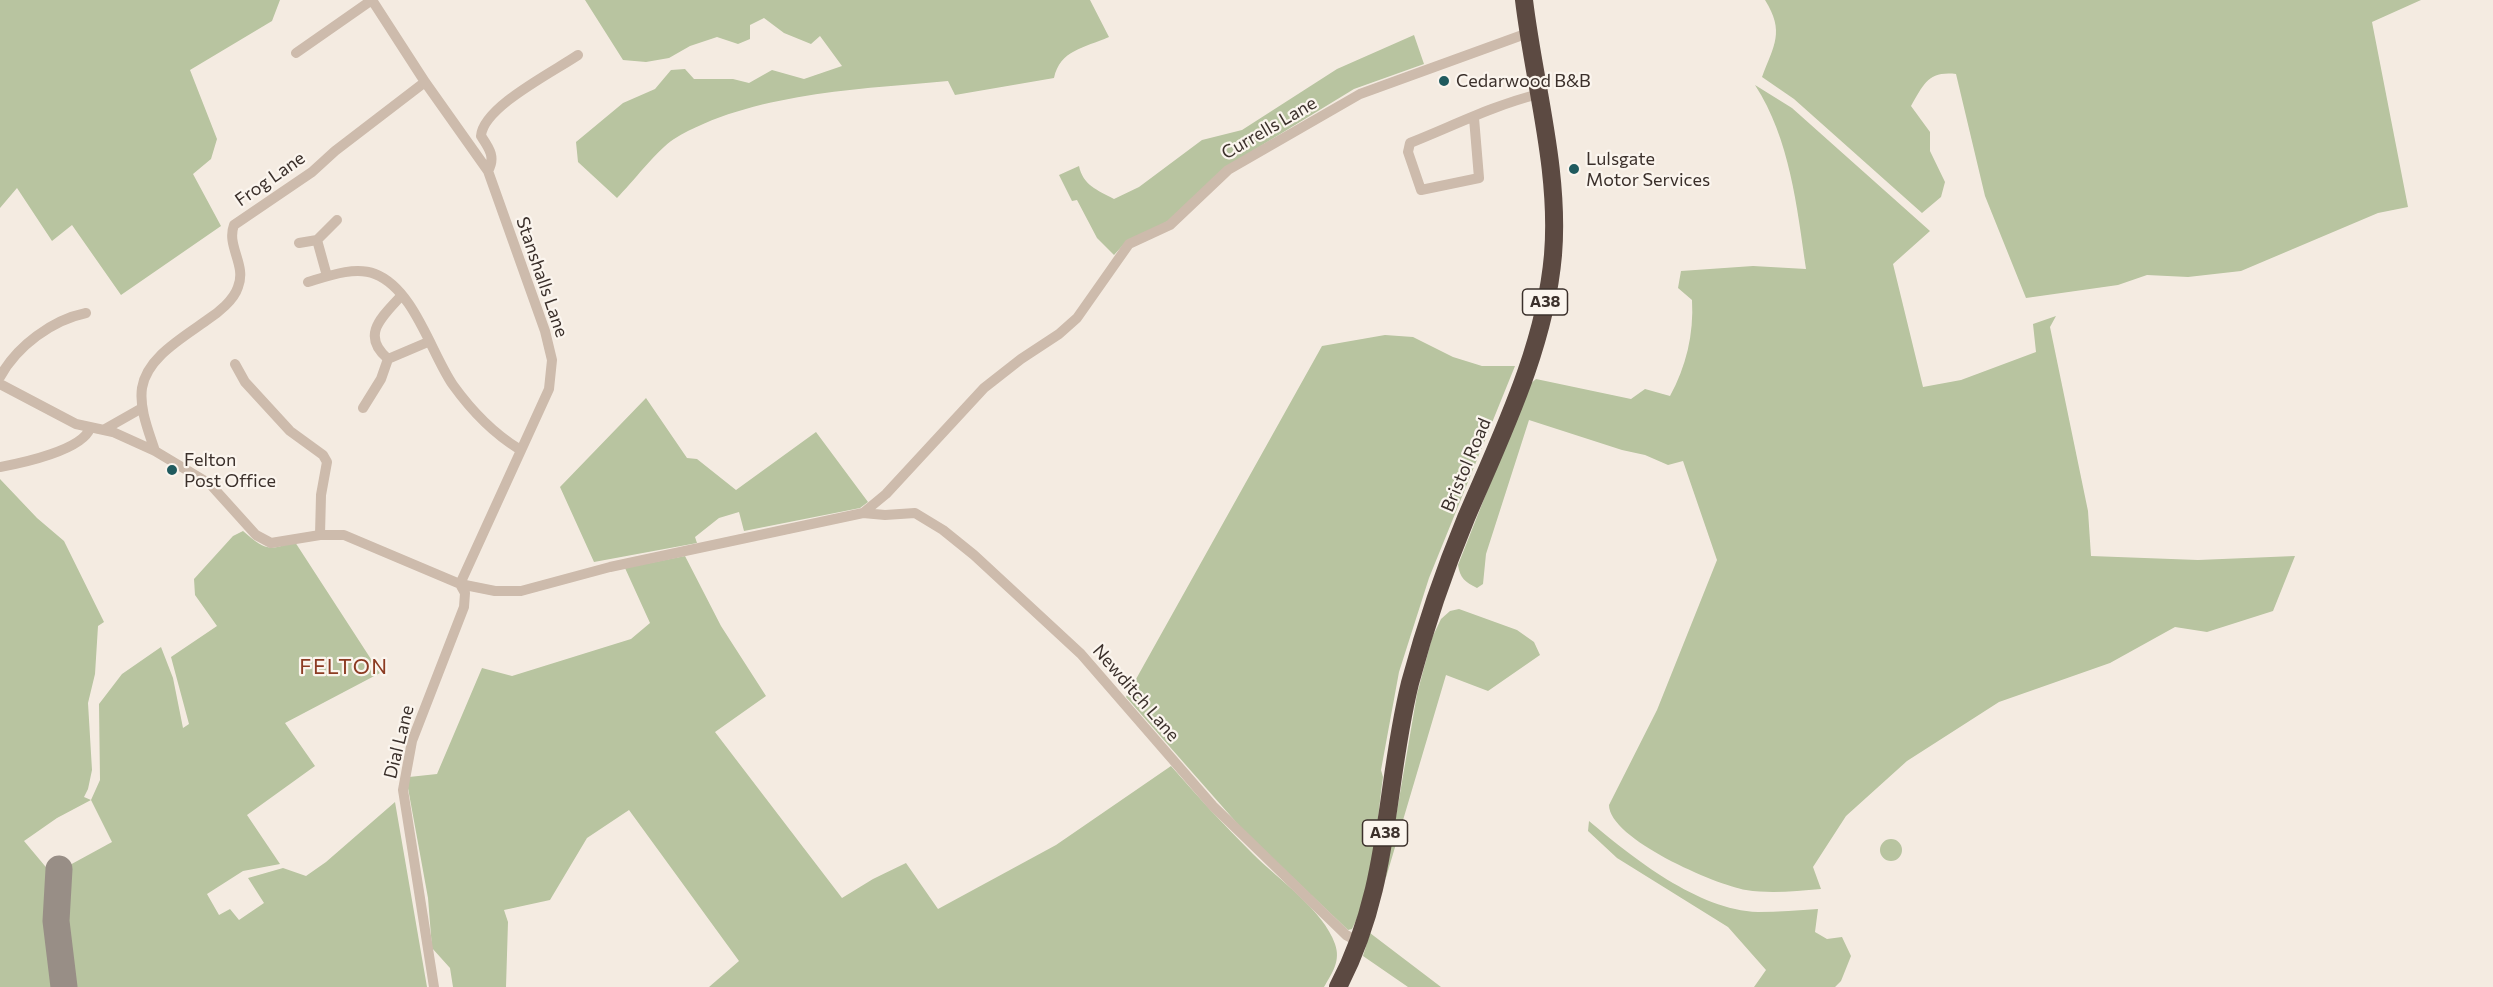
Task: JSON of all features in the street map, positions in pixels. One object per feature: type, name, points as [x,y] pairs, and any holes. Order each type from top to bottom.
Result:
[{"type":"highway","name":"Bristol Road","points":[[1359,942],[1371,908],[1378,875],[1403,722],[1416,665],[1452,553],[1522,384],[1550,281],[1554,200],[1524,0]]},
{"type":"highway","name":"A38","points":[[1338,987],[1359,942]]},
{"type":"street","points":[[296,53],[372,0]]},
{"type":"street","name":"Stanshalls Lane","points":[[372,0],[425,82],[488,171],[532,293],[552,360],[549,389],[519,449],[460,584]]},
{"type":"street","name":"Currells Lane","points":[[864,513],[886,494],[984,388],[1021,359],[1059,334],[1077,318],[1129,244],[1170,225],[1228,170],[1360,94],[1528,33]]},
{"type":"street","points":[[488,171],[492,164],[492,152],[481,136],[486,120],[502,105],[578,55]]},
{"type":"street","name":"Frog Lane","points":[[154,451],[142,408],[142,388],[148,372],[180,340],[215,315],[238,287],[241,273],[230,235],[234,225],[312,172],[335,151],[425,82]]},
{"type":"street","points":[[1474,118],[1479,177],[1421,190],[1408,152],[1410,143],[1474,118],[1496,106],[1539,94]]},
{"type":"street","points":[[299,243],[317,240],[337,220]]},
{"type":"street","points":[[317,240],[327,276]]},
{"type":"street","points":[[308,282],[339,272],[373,273],[388,280],[417,313],[428,342],[465,401],[502,438],[519,449]]},
{"type":"street","points":[[388,359],[378,351],[374,340],[376,330],[380,320],[401,296]]},
{"type":"street","points":[[72,303],[73,315]]},
{"type":"street","points":[[0,377],[6,366],[31,340],[73,315],[86,313]]},
{"type":"street","points":[[363,408],[381,380],[388,359],[428,342]]},
{"type":"street","points":[[235,364],[252,390],[290,431],[323,455],[327,462],[321,495],[320,535]]},
{"type":"street","points":[[0,384],[58,416],[90,428],[105,429],[154,451],[210,484],[256,535],[271,543],[320,535],[344,535],[460,584],[495,591],[521,591],[610,567],[864,513]]},
{"type":"street","points":[[105,429],[142,408]]},
{"type":"street","points":[[0,468],[75,446],[87,436],[90,428]]},
{"type":"street","name":"Newditch Lane","points":[[864,513],[885,515],[915,513],[943,530],[974,555],[1081,654],[1213,806],[1346,935],[1359,942]]},
{"type":"street","name":"Dial Lane","points":[[434,987],[403,790],[412,741],[464,607],[465,593],[460,584]]},
{"type":"green space","points":[[0,0],[280,0],[272,21],[190,70],[217,139],[211,159],[193,174],[221,226],[121,295],[72,225],[52,241],[17,188],[0,208]]},
{"type":"green space","points":[[585,0],[1090,0],[1109,37],[1082,47],[1067,56],[1057,69],[1054,78],[955,95],[948,81],[843,91],[771,103],[737,112],[704,124],[667,144],[617,198],[578,162],[576,142],[623,103],[655,89],[671,70],[685,69],[694,79],[733,79],[749,83],[772,70],[804,79],[842,66],[820,36],[811,44],[784,33],[764,18],[750,25],[750,39],[738,44],[717,37],[690,46],[669,58],[646,62],[623,60]]},
{"type":"green space","points":[[1765,0],[2421,0],[2372,22],[2408,207],[2378,213],[2241,271],[2188,277],[2147,275],[2118,285],[2026,298],[1985,196],[1956,74],[1933,77],[1924,85],[1911,106],[1930,132],[1930,151],[1945,182],[1941,197],[1922,213],[1794,99],[1762,77],[1776,38],[1775,21]]},
{"type":"green space","points":[[1414,35],[1424,64],[1354,89],[1241,158],[1168,221],[1124,244],[1114,255],[1097,238],[1077,200],[1072,201],[1059,175],[1079,166],[1087,182],[1114,199],[1139,187],[1202,140],[1242,130],[1337,69]]},
{"type":"green space","points":[[1755,85],[1792,108],[1930,231],[1893,264],[1923,387],[1961,380],[2036,352],[2033,324],[2056,316],[2050,327],[2088,511],[2091,556],[2198,560],[2295,556],[2273,611],[2207,632],[2175,627],[2110,663],[1999,702],[1907,761],[1846,816],[1813,867],[1821,889],[1784,892],[1746,890],[1689,870],[1644,846],[1626,832],[1614,818],[1609,805],[1657,710],[1717,560],[1683,461],[1668,465],[1645,455],[1622,450],[1529,420],[1486,554],[1483,584],[1477,588],[1466,582],[1458,565],[1529,385],[1536,379],[1631,399],[1645,389],[1670,396],[1685,362],[1692,325],[1692,300],[1678,288],[1681,271],[1753,266],[1806,269],[1795,198],[1784,151],[1767,106]]},
{"type":"green space","points":[[1385,335],[1413,337],[1453,357],[1482,366],[1515,366],[1429,578],[1399,672],[1381,770],[1383,777],[1370,874],[1360,912],[1352,929],[1348,930],[1243,830],[1126,697],[1322,346]]},
{"type":"green space","points":[[646,398],[687,458],[697,459],[736,490],[816,432],[868,502],[860,508],[744,531],[739,512],[719,518],[695,537],[697,543],[594,562],[560,487]]},
{"type":"green space","points":[[0,479],[37,518],[64,541],[104,622],[98,626],[95,674],[88,703],[92,770],[84,797],[91,800],[57,818],[24,841],[50,872],[51,924],[57,987],[0,987]]},
{"type":"green space","points":[[243,531],[256,542],[267,547],[278,547],[295,542],[380,673],[285,723],[315,766],[247,815],[280,864],[243,871],[207,894],[219,915],[230,909],[239,920],[264,903],[248,878],[283,868],[306,876],[326,862],[395,802],[427,987],[70,987],[65,973],[62,943],[68,866],[112,842],[91,800],[100,780],[99,704],[122,674],[161,647],[173,678],[183,728],[189,724],[171,657],[217,626],[195,595],[194,579],[233,536]]},
{"type":"green space","points":[[685,556],[721,626],[766,696],[715,732],[842,898],[906,863],[938,909],[1056,845],[1171,766],[1242,843],[1299,896],[1321,920],[1337,950],[1335,967],[1324,987],[709,987],[739,961],[629,810],[587,838],[550,900],[504,910],[508,922],[506,987],[453,987],[450,968],[432,948],[428,898],[408,788],[409,777],[437,774],[482,668],[512,676],[631,639],[650,623],[625,568]]},
{"type":"green space","points":[[1459,609],[1517,630],[1534,642],[1540,655],[1488,691],[1446,675],[1385,881],[1417,694],[1432,638],[1441,619],[1450,611]]},
{"type":"green space","points":[[1589,821],[1667,880],[1712,902],[1735,909],[1758,912],[1818,909],[1815,932],[1827,939],[1842,937],[1851,956],[1841,981],[1835,987],[1754,987],[1766,970],[1728,927],[1617,858],[1588,831]]},
{"type":"green space","points":[[1891,839],[1899,842],[1902,850],[1899,858],[1891,861],[1883,858],[1880,850],[1883,842]]},
{"type":"green space","points":[[1370,933],[1441,987],[1408,987],[1363,956]]},
{"type":"taxiway","points":[[59,869],[56,921],[64,987]]},
{"type":"place","name":"Cedarwood B&B","points":[[1444,81]]},
{"type":"place","name":"Lulsgate Motor Services","points":[[1574,169]]},
{"type":"place","name":"Felton Post Office","points":[[172,470]]},
{"type":"district","name":"FELTON","points":[[344,667]]}]
